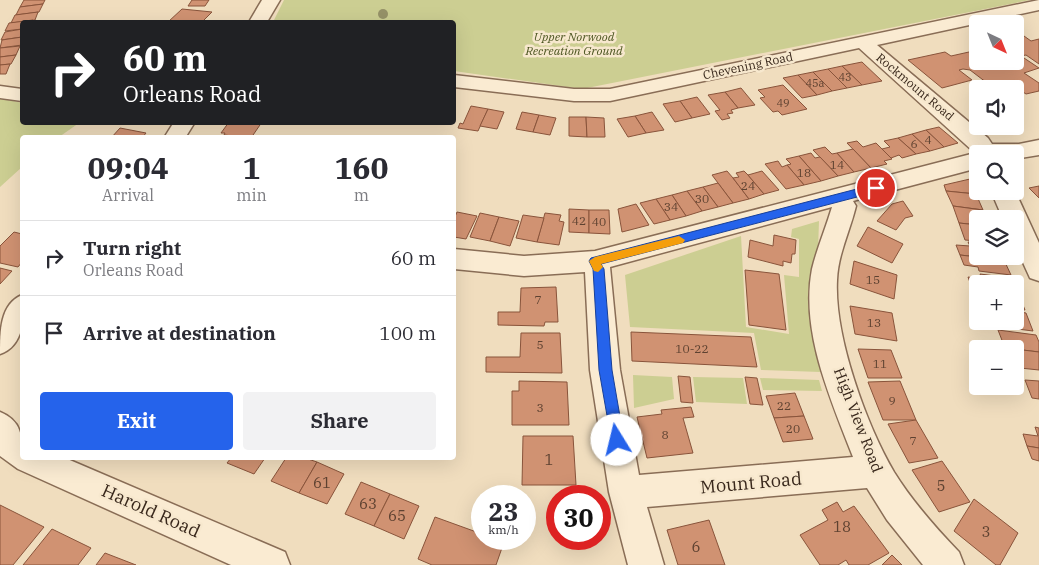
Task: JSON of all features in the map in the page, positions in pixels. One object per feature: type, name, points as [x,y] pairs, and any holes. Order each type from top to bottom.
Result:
[{"type":"street","points":[[259,20],[271,0]]},
{"type":"street","name":"Chevening Road","points":[[456,81],[574,95],[610,95],[1039,5]]},
{"type":"street","name":"Rockmount Road","points":[[863,42],[972,136],[978,145]]},
{"type":"street","points":[[0,92],[20,95]]},
{"type":"street","points":[[1024,151],[1039,147]]},
{"type":"street","points":[[456,259],[499,267],[552,267],[595,261],[839,198],[969,159]]},
{"type":"street","name":"High View Road","points":[[839,198],[844,206],[841,220],[830,246],[824,278],[824,308],[839,378],[876,471],[910,524],[946,565]]},
{"type":"street","points":[[1009,200],[1028,226],[1039,271]]},
{"type":"street","points":[[595,261],[598,269],[605,370],[626,492],[646,565]]},
{"type":"street","points":[[0,342],[20,309]]},
{"type":"street","points":[[0,427],[10,444],[20,452]]},
{"type":"street","name":"Harold Road","points":[[34,460],[272,565]]},
{"type":"street","name":"Mount Road","points":[[626,492],[766,482],[876,471]]},
{"type":"green space","name":"Upper Norwood Recreation Ground","points":[[284,0],[1030,0],[582,89],[456,71],[456,20],[274,20]]},
{"type":"green space","points":[[0,98],[20,103],[20,125],[76,125],[62,135],[20,135],[20,169],[0,187]]},
{"type":"green space","points":[[819,221],[815,339],[821,372],[761,370],[754,333],[630,327],[625,275],[741,236],[746,327],[789,334],[784,275],[799,277],[799,239],[791,237],[792,229]]},
{"type":"green space","points":[[633,375],[672,377],[674,399],[634,408]]},
{"type":"green space","points":[[693,377],[743,378],[747,404],[696,402]]},
{"type":"green space","points":[[760,378],[819,380],[822,391],[763,390]]},
{"type":"building","points":[[24,0],[45,0],[43,4],[20,7]]},
{"type":"building","points":[[192,0],[209,0],[205,6],[188,6]]},
{"type":"building","points":[[43,4],[39,12],[16,15],[20,7]]},
{"type":"building","points":[[182,9],[212,12],[204,20],[170,20]]},
{"type":"building","points":[[38,12],[35,20],[20,20],[20,22],[11,23],[15,15]]},
{"type":"building","points":[[20,22],[20,29],[5,31],[9,23]]},
{"type":"building","points":[[20,29],[20,37],[1,40],[5,32]]},
{"type":"building","points":[[1024,36],[1031,41],[1039,39],[1039,64],[1024,55]]},
{"type":"building","points":[[20,37],[20,45],[0,48],[2,40]]},
{"type":"building","points":[[20,46],[16,55],[0,57],[0,48]]},
{"type":"building","points":[[945,52],[951,56],[969,52],[969,70],[959,70],[972,80],[942,88],[908,60]]},
{"type":"building","points":[[16,55],[11,64],[0,65],[0,57]]},
{"type":"building","points":[[1024,58],[1039,68],[1024,73],[1039,83],[1039,91],[1026,94],[1024,93],[1024,80],[983,80],[970,70],[1024,70]]},
{"type":"building","points":[[862,62],[882,81],[862,85],[842,66]]},
{"type":"building","points":[[10,64],[6,74],[0,74],[0,65]]},
{"type":"building","points":[[842,66],[862,85],[847,88],[828,69]]},
{"type":"building","points":[[828,69],[847,88],[832,91],[813,72]]},
{"type":"building","points":[[813,72],[832,91],[817,95],[798,75]]},
{"type":"building","points":[[798,75],[817,95],[802,98],[783,78]]},
{"type":"building","points":[[783,85],[807,109],[782,115],[778,111],[773,112],[760,98],[765,97],[758,90]]},
{"type":"building","points":[[741,88],[755,105],[738,108],[725,92]]},
{"type":"building","points":[[725,92],[738,108],[731,110],[733,113],[727,114],[730,118],[722,120],[715,111],[720,110],[708,95]]},
{"type":"building","points":[[697,97],[710,114],[692,118],[680,101]]},
{"type":"building","points":[[680,101],[692,118],[675,122],[663,104]]},
{"type":"building","points":[[471,106],[488,109],[478,131],[458,128],[460,123],[463,124]]},
{"type":"building","points":[[488,109],[504,112],[497,129],[480,126]]},
{"type":"building","points":[[522,112],[539,115],[533,132],[516,129]]},
{"type":"building","points":[[652,112],[664,130],[646,133],[635,116]]},
{"type":"building","points":[[539,115],[556,118],[550,135],[533,132]]},
{"type":"building","points":[[635,116],[646,133],[628,137],[617,119]]},
{"type":"building","points":[[569,117],[586,117],[587,137],[569,136]]},
{"type":"building","points":[[586,117],[604,118],[605,137],[587,137]]},
{"type":"building","points":[[227,125],[260,125],[253,135],[224,135],[225,133],[221,133]]},
{"type":"building","points":[[939,127],[958,143],[944,147],[926,130]]},
{"type":"building","points":[[120,128],[146,133],[144,135],[114,135]]},
{"type":"building","points":[[926,130],[944,147],[930,151],[912,134]]},
{"type":"building","points":[[912,134],[930,151],[916,154],[898,138]]},
{"type":"building","points":[[898,138],[916,154],[902,158],[899,155],[891,158],[882,149],[890,147],[884,141]]},
{"type":"building","points":[[857,141],[863,147],[876,143],[892,159],[884,161],[887,164],[871,168],[847,143]]},
{"type":"building","points":[[825,147],[832,154],[837,153],[854,172],[838,176],[813,150]]},
{"type":"building","points":[[853,149],[871,168],[854,172],[837,153]]},
{"type":"building","points":[[811,153],[815,158],[820,157],[838,176],[821,181],[799,156]]},
{"type":"building","points":[[799,156],[821,181],[804,185],[787,165],[791,164],[786,159]]},
{"type":"building","points":[[778,161],[782,167],[787,165],[804,185],[786,189],[765,164]]},
{"type":"building","points":[[727,171],[749,199],[733,203],[712,175]]},
{"type":"building","points":[[744,171],[764,194],[749,199],[733,178],[739,177],[736,173]]},
{"type":"building","points":[[762,171],[779,190],[764,194],[748,175]]},
{"type":"building","points":[[969,179],[969,193],[946,191],[944,185]]},
{"type":"building","points":[[718,183],[733,203],[718,207],[703,187]]},
{"type":"building","points":[[1039,186],[1039,198],[1029,188]]},
{"type":"building","points":[[703,187],[718,207],[702,211],[687,191]]},
{"type":"building","points":[[687,191],[702,211],[686,216],[672,195]]},
{"type":"building","points":[[946,191],[969,193],[969,200],[979,200],[983,210],[953,206]]},
{"type":"building","points":[[672,195],[686,216],[670,220],[656,199]]},
{"type":"building","points":[[656,199],[670,220],[654,224],[640,203]]},
{"type":"building","points":[[903,201],[913,216],[905,218],[896,230],[877,221],[892,204]]},
{"type":"building","points":[[636,204],[649,225],[622,232],[618,209]]},
{"type":"building","points":[[953,206],[983,210],[969,210],[969,224],[959,223]]},
{"type":"building","points":[[569,209],[589,210],[589,233],[569,232]]},
{"type":"building","points":[[589,210],[609,210],[610,234],[589,233]]},
{"type":"building","points":[[457,212],[477,216],[466,239],[456,237]]},
{"type":"building","points":[[480,213],[499,217],[490,241],[470,237]]},
{"type":"building","points":[[545,213],[561,215],[559,221],[564,222],[559,245],[537,242]]},
{"type":"building","points":[[523,215],[544,218],[537,242],[516,238]]},
{"type":"building","points":[[499,217],[519,221],[510,246],[490,241]]},
{"type":"building","points":[[959,223],[969,224],[969,240],[965,240]]},
{"type":"building","points":[[868,227],[903,244],[892,263],[857,246]]},
{"type":"building","points":[[14,232],[20,234],[20,264],[18,267],[0,263],[0,246]]},
{"type":"building","points":[[774,235],[796,240],[795,254],[792,254],[791,263],[783,261],[783,266],[748,257],[750,240],[773,246]]},
{"type":"building","points":[[956,245],[969,246],[969,256],[960,255]]},
{"type":"building","points":[[960,255],[969,256],[969,265],[1006,265],[1011,275],[979,271],[978,267],[964,265]]},
{"type":"building","points":[[854,261],[897,275],[894,299],[850,284]]},
{"type":"building","points":[[0,268],[12,271],[0,284]]},
{"type":"building","points":[[745,270],[779,274],[786,330],[749,325]]},
{"type":"building","points":[[556,287],[558,322],[545,322],[544,326],[498,325],[498,312],[520,312],[521,288]]},
{"type":"building","points":[[850,306],[892,313],[897,341],[855,334]]},
{"type":"building","points":[[1024,313],[1026,313],[1033,331],[1024,330]]},
{"type":"building","points":[[998,330],[1036,335],[1039,342],[1039,352],[1024,350],[1024,340],[1002,340]]},
{"type":"building","points":[[631,332],[751,337],[757,367],[632,361]]},
{"type":"building","points":[[521,333],[560,333],[562,373],[486,372],[486,357],[520,357]]},
{"type":"building","points":[[858,349],[891,350],[902,378],[868,378]]},
{"type":"building","points":[[1024,350],[1039,352],[1039,370],[1024,368]]},
{"type":"building","points":[[678,376],[690,377],[693,403],[681,402]]},
{"type":"building","points":[[745,377],[757,378],[763,405],[750,404]]},
{"type":"building","points":[[1025,380],[1039,381],[1039,399],[1032,398]]},
{"type":"building","points":[[519,381],[567,382],[569,425],[512,425],[512,391],[519,391]]},
{"type":"building","points":[[900,381],[916,420],[883,420],[868,382]]},
{"type":"building","points":[[795,393],[804,416],[774,418],[766,396]]},
{"type":"building","points":[[691,407],[694,417],[683,418],[693,453],[647,458],[637,417],[662,414],[661,410]]},
{"type":"building","points":[[804,416],[813,439],[783,442],[774,418]]},
{"type":"building","points":[[916,420],[938,458],[909,463],[888,424]]},
{"type":"building","points":[[1035,427],[1039,428],[1039,448],[1027,446],[1023,434],[1038,436]]},
{"type":"building","points":[[523,436],[573,436],[576,485],[522,485]]},
{"type":"building","points":[[1027,446],[1039,448],[1039,461],[1032,459]]},
{"type":"building","points":[[229,460],[264,460],[254,474],[227,463]]},
{"type":"building","points":[[285,460],[311,460],[317,462],[299,493],[271,481]]},
{"type":"building","points":[[942,461],[970,502],[939,512],[912,470]]},
{"type":"building","points":[[317,462],[344,474],[327,504],[299,493]]},
{"type":"building","points":[[361,482],[390,494],[374,526],[345,514]]},
{"type":"building","points":[[390,494],[419,506],[404,539],[374,526]]},
{"type":"building","points":[[974,499],[1018,533],[1000,565],[996,565],[954,531]]},
{"type":"building","points":[[837,502],[843,512],[854,506],[889,553],[868,565],[849,565],[846,560],[838,565],[820,565],[800,535],[828,520],[822,510]]},
{"type":"building","points":[[0,505],[44,527],[13,565],[0,565]]},
{"type":"building","points":[[435,517],[471,530],[471,550],[501,550],[496,565],[432,565],[418,559]]},
{"type":"building","points":[[709,520],[725,565],[678,565],[667,530]]},
{"type":"building","points":[[52,529],[91,548],[78,565],[23,565]]},
{"type":"building","points":[[105,553],[136,565],[96,565]]},
{"type":"building","points":[[892,555],[902,565],[882,565]]},
{"type":"slow traffic","points":[[598,267],[595,261],[679,240]]},
{"type":"route","points":[[617,440],[605,370],[598,269],[595,261],[876,188]]}]
